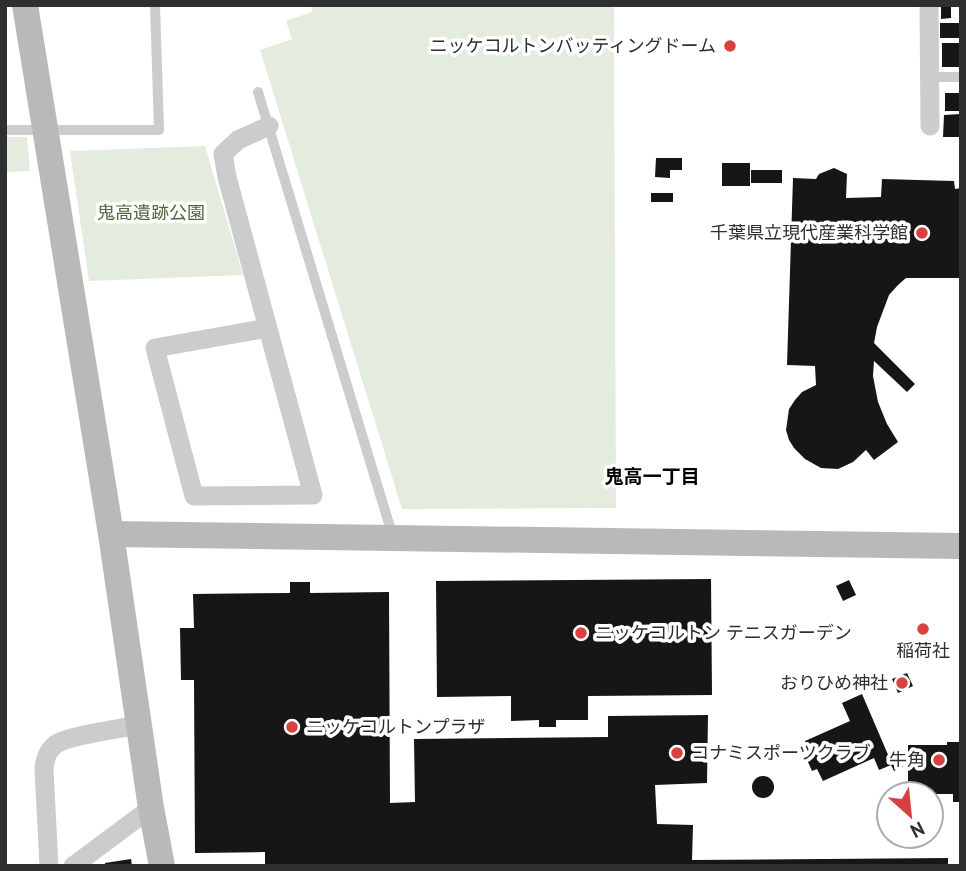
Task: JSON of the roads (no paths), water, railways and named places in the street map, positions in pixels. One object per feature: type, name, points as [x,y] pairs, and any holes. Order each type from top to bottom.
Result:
[{"type":"street","points":[[24,5],[111,534],[162,866]]},
{"type":"street","points":[[929,5],[930,126]]},
{"type":"street","points":[[268,328],[155,348],[194,496],[313,495],[223,154],[238,140],[269,127]]},
{"type":"street","points":[[111,534],[961,546]]},
{"type":"street","points":[[49,866],[45,756],[57,744],[69,739],[139,725]]},
{"type":"street","points":[[73,866],[151,808]]},
{"type":"lane","points":[[5,130],[159,130],[155,5]]},
{"type":"lane","points":[[930,77],[961,77]]},
{"type":"lane","points":[[258,92],[393,538]]},
{"type":"place","name":"ニッケコルトンバッティングドーム","points":[[730,46]]},
{"type":"place","name":"千葉県立現代産業科学館","points":[[922,233]]},
{"type":"place","name":"稲荷社","points":[[923,629]]},
{"type":"place","name":"ニッケコルトン テニスガーデン","points":[[581,633]]},
{"type":"place","name":"おりひめ神社","points":[[902,683]]},
{"type":"place","name":"ニッケコルトンプラザ","points":[[292,727]]},
{"type":"place","name":"コナミスポーツクラブ","points":[[677,753]]},
{"type":"place","name":"牛角","points":[[939,760]]},
{"type":"district","name":"鬼高一丁目","points":[[652,476]]},
{"type":"park label","name":"鬼高遺跡公園","points":[[151,213]]}]
